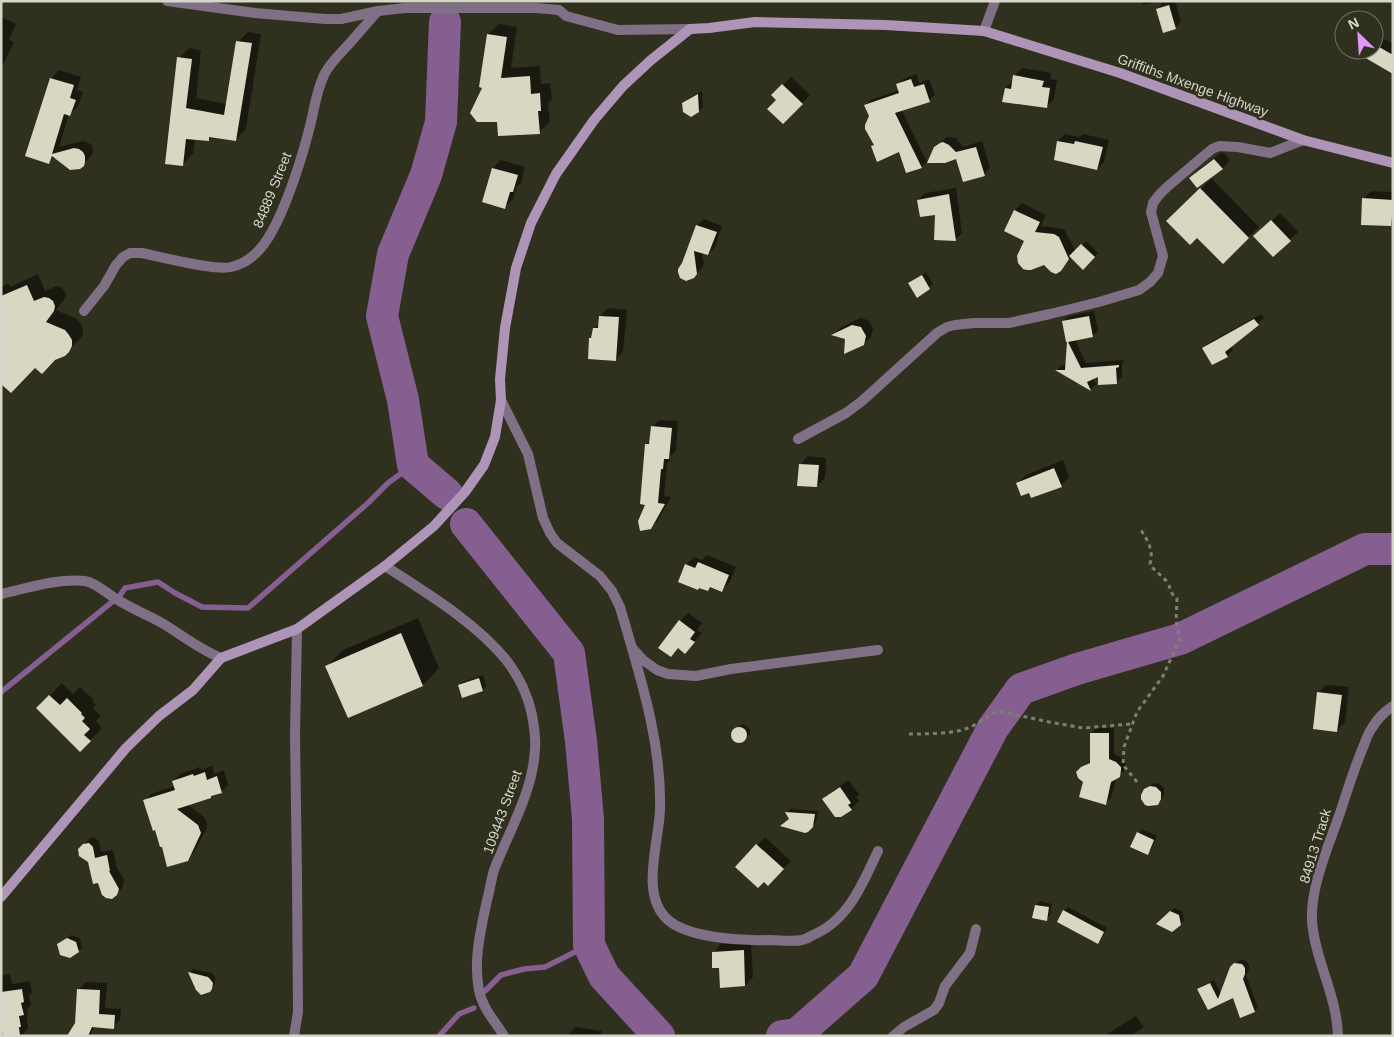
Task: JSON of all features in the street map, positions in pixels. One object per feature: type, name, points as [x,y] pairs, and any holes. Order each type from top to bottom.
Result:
[{"type":"street","points":[[167,1],[255,13],[325,19],[341,19],[378,11],[405,8],[536,8],[559,10],[566,16],[618,30],[690,29]]},
{"type":"street","points":[[396,1],[405,8]]},
{"type":"street","points":[[554,1],[566,16]]},
{"type":"street","points":[[984,31],[994,1]]},
{"type":"street","name":"84889 Street","points":[[84,311],[104,286],[116,265],[123,257],[130,253],[142,253],[217,268],[230,267],[255,254],[264,244],[276,223],[296,174],[318,92],[325,74],[333,62],[378,11]]},
{"type":"street","name":"Griffiths Mxenge Highway","points":[[690,29],[755,22],[886,25],[984,31],[1120,72],[1303,140],[1393,163]]},
{"type":"street","points":[[1,897],[126,748],[159,716],[193,690],[221,658],[297,629],[384,566],[434,526],[465,492],[484,465],[495,437],[501,400],[500,380],[505,328],[516,268],[532,223],[556,174],[594,120],[623,86],[651,60],[690,29]]},
{"type":"street","points":[[798,439],[846,413],[869,395],[937,333],[947,327],[974,323],[1009,323],[1099,302],[1139,290],[1158,273],[1162,263],[1162,248],[1151,212],[1153,203],[1159,195],[1205,154],[1219,146],[1238,147],[1270,153],[1303,140]]},
{"type":"street","points":[[501,400],[528,454],[543,518],[550,533],[557,543],[600,576],[612,591],[620,607],[655,743],[660,810],[652,887],[658,907],[667,920],[691,933],[713,937],[802,940],[836,922],[845,912],[858,892],[878,851]]},
{"type":"street","name":"109443 Street","points":[[384,566],[444,605],[494,646],[507,661],[529,700],[535,748],[533,764],[520,810],[494,872],[480,936],[478,955],[477,974],[479,991],[483,1002],[504,1036]]},
{"type":"street","points":[[1,594],[46,584],[86,581],[98,586],[134,610],[162,623],[207,653],[221,658]]},
{"type":"street","points":[[294,1036],[298,1012],[295,735],[297,629]]},
{"type":"street","points":[[632,648],[643,660],[657,670],[668,674],[696,676],[731,669],[878,650]]},
{"type":"street","name":"84913 Track","points":[[1338,1036],[1338,1024],[1334,1005],[1317,951],[1312,920],[1314,900],[1320,872],[1358,760],[1371,729],[1382,715],[1393,706]]},
{"type":"street","points":[[894,1036],[904,1027],[934,1010],[939,1003],[945,986],[970,953],[976,929]]},
{"type":"path","points":[[1137,782],[1124,764],[1124,747],[1137,712],[1163,676],[1180,639],[1176,621],[1177,598],[1171,594],[1168,582],[1152,569],[1149,544],[1141,530]]},
{"type":"path","points":[[909,734],[935,734],[967,729],[986,719],[994,712],[999,711],[1082,728],[1131,724]]},
{"type":"building","points":[[1169,5],[1176,29],[1163,33],[1156,9]]},
{"type":"building","points":[[487,34],[507,37],[501,78],[530,76],[531,94],[540,93],[541,111],[538,111],[540,134],[498,136],[497,122],[477,122],[470,113],[482,88],[479,87]]},
{"type":"building","points":[[236,41],[252,43],[236,141],[209,137],[209,141],[186,139],[183,166],[165,164],[177,57],[192,59],[186,108],[224,115]]},
{"type":"building","points":[[1384,50],[1393,55],[1393,74],[1369,60],[1384,60]]},
{"type":"building","points":[[1013,75],[1044,81],[1042,87],[1050,88],[1047,108],[1002,102],[1005,88],[1011,89]]},
{"type":"building","points":[[50,78],[74,85],[70,98],[76,100],[70,116],[64,114],[52,154],[74,148],[79,149],[85,156],[84,166],[80,169],[70,170],[52,156],[49,164],[25,156]]},
{"type":"building","points":[[911,79],[914,87],[924,84],[930,102],[895,113],[922,168],[906,173],[899,152],[877,162],[871,146],[874,145],[865,129],[869,116],[864,105],[899,93],[896,84]]},
{"type":"building","points":[[782,84],[803,104],[783,124],[767,109],[776,100],[771,95]]},
{"type":"building","points":[[698,94],[699,112],[691,117],[683,112],[682,103]]},
{"type":"building","points":[[1057,141],[1074,144],[1075,141],[1103,147],[1097,170],[1054,160]]},
{"type":"building","points":[[943,142],[956,152],[976,147],[985,176],[963,182],[956,159],[945,163],[927,163],[934,147]]},
{"type":"building","points":[[1214,159],[1223,169],[1197,188],[1189,178]]},
{"type":"building","points":[[492,168],[518,175],[505,209],[482,202]]},
{"type":"building","points":[[1200,188],[1249,238],[1223,264],[1197,238],[1190,245],[1166,221]]},
{"type":"building","points":[[949,194],[956,241],[934,240],[935,215],[920,217],[917,200]]},
{"type":"building","points":[[1362,198],[1393,200],[1391,226],[1361,225]]},
{"type":"building","points":[[1014,210],[1040,222],[1035,232],[1054,234],[1059,237],[1069,259],[1061,271],[1056,274],[1044,265],[1027,270],[1023,269],[1018,263],[1017,256],[1024,241],[1004,231]]},
{"type":"building","points":[[1271,220],[1291,241],[1273,257],[1253,236]]},
{"type":"building","points":[[696,225],[717,232],[708,255],[694,251],[697,274],[694,278],[686,281],[680,278],[678,269]]},
{"type":"building","points":[[1081,244],[1095,257],[1083,270],[1069,256]]},
{"type":"building","points":[[922,275],[930,289],[917,298],[908,283]]},
{"type":"building","points":[[27,285],[34,301],[44,297],[53,301],[54,311],[46,322],[65,330],[72,340],[72,346],[65,356],[55,360],[42,374],[35,368],[11,393],[1,384],[1,296]]},
{"type":"building","points":[[599,316],[619,317],[616,361],[588,359],[589,338],[591,338],[593,328],[598,328]]},
{"type":"building","points":[[1089,316],[1093,337],[1068,342],[1081,368],[1119,365],[1116,368],[1117,384],[1098,385],[1098,377],[1087,382],[1091,391],[1055,370],[1065,370],[1067,342],[1062,321]]},
{"type":"building","points":[[1254,319],[1259,325],[1225,352],[1228,357],[1212,365],[1202,348]]},
{"type":"building","points":[[852,325],[861,327],[866,336],[864,345],[844,354],[845,339],[831,335]]},
{"type":"building","points":[[651,426],[672,428],[669,459],[664,459],[663,469],[661,469],[658,503],[665,504],[651,529],[640,531],[638,521],[645,505],[640,504],[645,444],[649,444]]},
{"type":"building","points":[[799,464],[819,465],[817,487],[797,486]]},
{"type":"building","points":[[1054,468],[1062,487],[1031,498],[1029,493],[1021,496],[1016,483]]},
{"type":"building","points":[[698,562],[729,575],[722,592],[710,587],[708,591],[699,588],[698,590],[678,582],[685,564],[695,568]]},
{"type":"building","points":[[679,620],[695,632],[690,639],[695,642],[685,654],[678,648],[671,657],[658,648]]},
{"type":"building","points":[[401,633],[423,686],[348,718],[325,666]]},
{"type":"building","points":[[479,678],[483,691],[462,698],[458,685]]},
{"type":"building","points":[[1317,692],[1342,695],[1337,732],[1313,729]]},
{"type":"building","points":[[49,695],[60,705],[67,698],[85,718],[82,721],[90,729],[84,735],[91,741],[80,752],[36,708]]},
{"type":"building","points":[[739,727],[745,729],[747,735],[745,741],[739,743],[733,741],[731,735],[733,729]]},
{"type":"building","points":[[1090,733],[1109,733],[1109,759],[1121,767],[1120,777],[1111,782],[1106,805],[1079,797],[1083,782],[1078,778],[1076,772],[1081,767],[1090,763]]},
{"type":"building","points":[[205,772],[207,780],[217,776],[222,793],[177,809],[198,825],[201,833],[188,861],[167,867],[162,847],[160,847],[155,830],[153,831],[143,800],[175,790],[172,781]]},
{"type":"building","points":[[1150,786],[1156,787],[1161,792],[1161,799],[1158,805],[1145,805],[1141,799],[1144,789]]},
{"type":"building","points":[[840,787],[851,803],[848,805],[852,810],[841,817],[835,817],[822,799]]},
{"type":"building","points":[[785,812],[815,814],[813,827],[805,833],[780,826],[789,819]]},
{"type":"building","points":[[1137,832],[1154,840],[1148,855],[1130,847]]},
{"type":"building","points":[[89,843],[93,847],[95,858],[107,855],[109,871],[119,889],[117,895],[112,899],[102,895],[98,883],[93,884],[88,862],[79,856],[78,849],[83,844]]},
{"type":"building","points":[[756,844],[784,869],[768,886],[764,882],[758,888],[735,867]]},
{"type":"building","points":[[1035,905],[1049,907],[1047,921],[1032,918]]},
{"type":"building","points":[[1063,910],[1104,932],[1098,944],[1057,922]]},
{"type":"building","points":[[1170,911],[1179,915],[1181,925],[1172,932],[1156,924]]},
{"type":"building","points":[[67,938],[76,942],[79,952],[70,958],[60,955],[57,944]]},
{"type":"building","points":[[744,950],[745,986],[720,988],[719,968],[712,968],[712,952]]},
{"type":"building","points":[[1234,963],[1242,964],[1245,968],[1243,979],[1255,1012],[1240,1018],[1233,998],[1208,1010],[1197,989],[1210,983],[1218,999],[1230,967]]},
{"type":"building","points":[[188,972],[208,977],[213,983],[210,992],[201,995],[196,990]]},
{"type":"building","points":[[22,989],[24,1002],[21,1003],[24,1015],[19,1016],[20,1036],[3,1036],[1,1027],[1,992]]},
{"type":"building","points":[[77,989],[100,990],[99,1014],[115,1015],[114,1029],[92,1027],[88,1036],[67,1036],[75,1023]]},
{"type":"waterway","points":[[445,22],[441,122],[426,175],[393,254],[382,316],[403,400],[413,465],[447,494]]},
{"type":"waterway","points":[[119,597],[125,588],[158,582],[202,607],[248,608],[368,503],[388,483],[413,465]]},
{"type":"waterway","points":[[466,524],[569,653],[581,741],[588,819],[589,945],[604,976],[659,1036]]},
{"type":"waterway","points":[[782,1036],[797,1034],[863,976],[993,728],[1021,689],[1077,669],[1180,639],[1365,549],[1393,549]]},
{"type":"waterway","points":[[1,692],[112,602]]},
{"type":"waterway","points":[[485,991],[501,975],[524,969],[545,967],[589,945]]},
{"type":"waterway","points":[[439,1036],[459,1014],[474,1008]]}]
